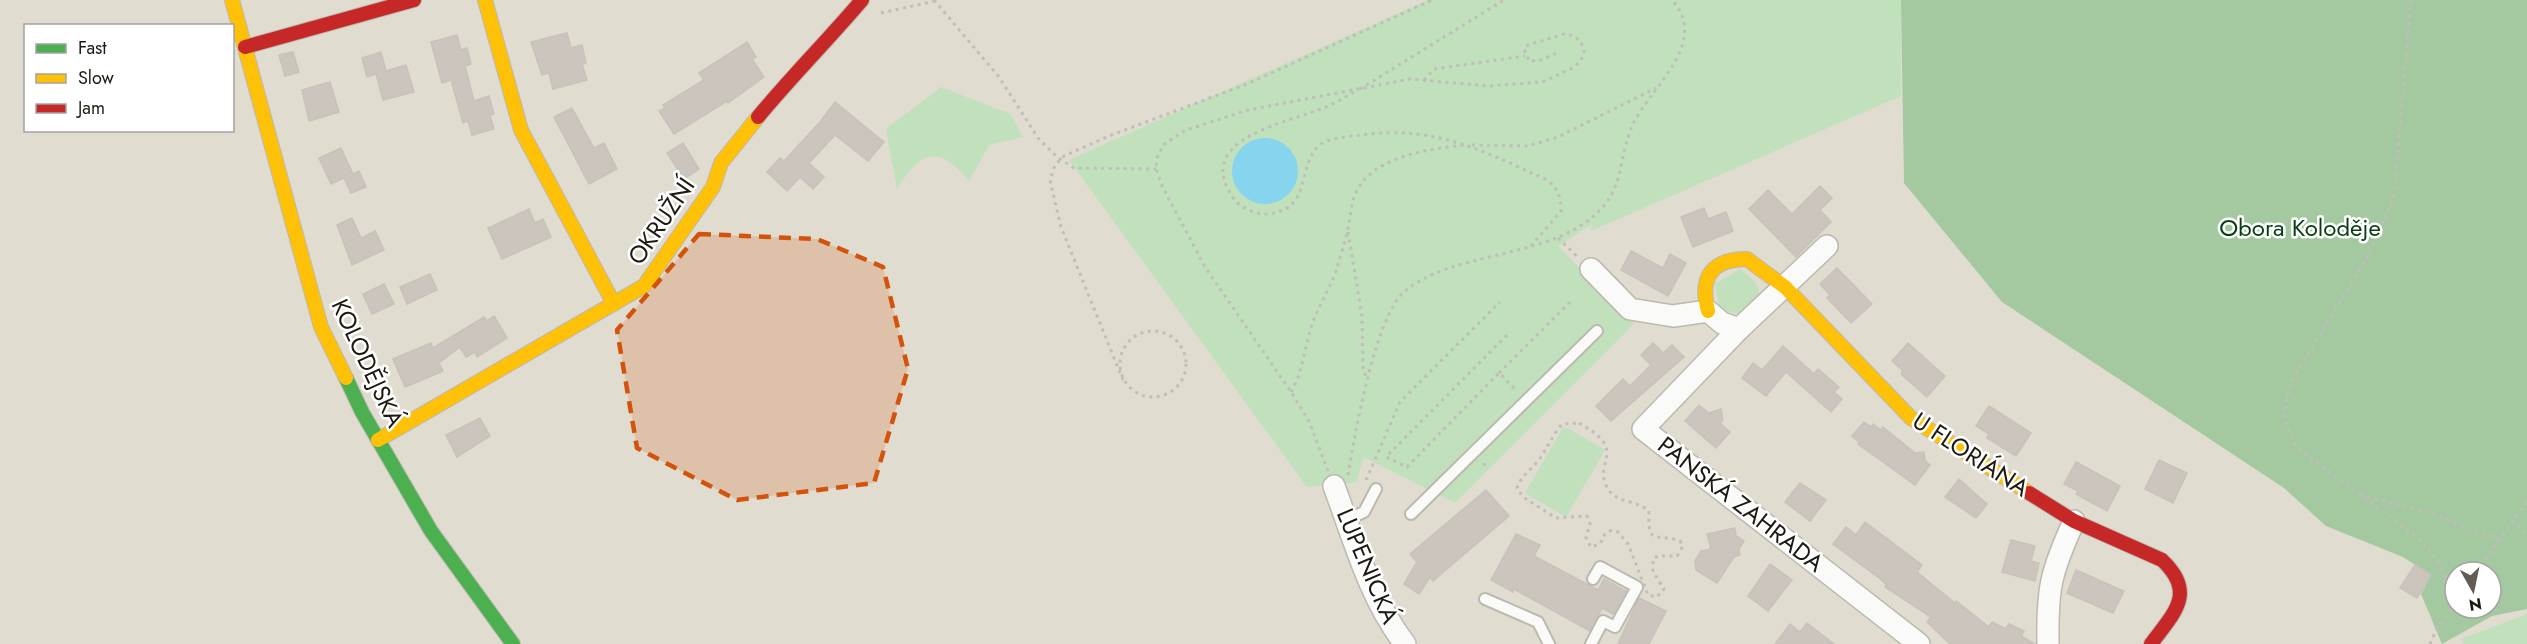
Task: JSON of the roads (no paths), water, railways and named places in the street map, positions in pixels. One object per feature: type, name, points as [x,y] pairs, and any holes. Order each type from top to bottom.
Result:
[{"type":"street","name":"KOLODĚJSKÁ","points":[[232,0],[321,327],[378,440],[431,531],[513,644]]},
{"type":"street","points":[[245,47],[414,0]]},
{"type":"street","points":[[485,0],[521,130],[614,304]]},
{"type":"street","name":"OKRUŽNÍ","points":[[378,440],[644,286],[713,187],[721,163],[800,67],[853,16],[862,0]]},
{"type":"street","name":"PANSKÁ ZAHRADA","points":[[1827,246],[1739,329],[1643,429],[1919,644]]},
{"type":"street","points":[[1708,311],[1706,283],[1711,272],[1720,263],[1733,259],[1747,260],[1760,266],[1785,287]]},
{"type":"street","points":[[1591,269],[1630,309],[1673,316],[1708,311],[1722,322],[1739,329]]},
{"type":"street","name":"U FLORIÁNA","points":[[1785,287],[1911,418],[2074,521],[2162,560],[2173,568],[2180,579],[2183,591],[2180,604],[2151,644]]},
{"type":"street","name":"LUPENICKÁ","points":[[1340,486],[1347,520],[1364,570],[1392,627],[1405,644]]},
{"type":"street","points":[[2048,644],[2047,598],[2054,566],[2074,521]]},
{"type":"lane","points":[[1411,514],[1597,331]]},
{"type":"lane","points":[[1347,520],[1364,512],[1376,489]]},
{"type":"lane","points":[[1591,644],[1603,621],[1615,627],[1637,587],[1600,567],[1593,579]]},
{"type":"lane","points":[[1485,599],[1538,622],[1549,644]]},
{"type":"water","points":[[1258,138],[1272,138],[1284,143],[1293,152],[1298,171],[1296,184],[1289,195],[1272,204],[1258,204],[1246,199],[1237,190],[1232,178],[1232,164],[1237,152],[1246,143]]},
{"type":"park label","name":"Obora Koloděje","points":[[2300,227]]}]
